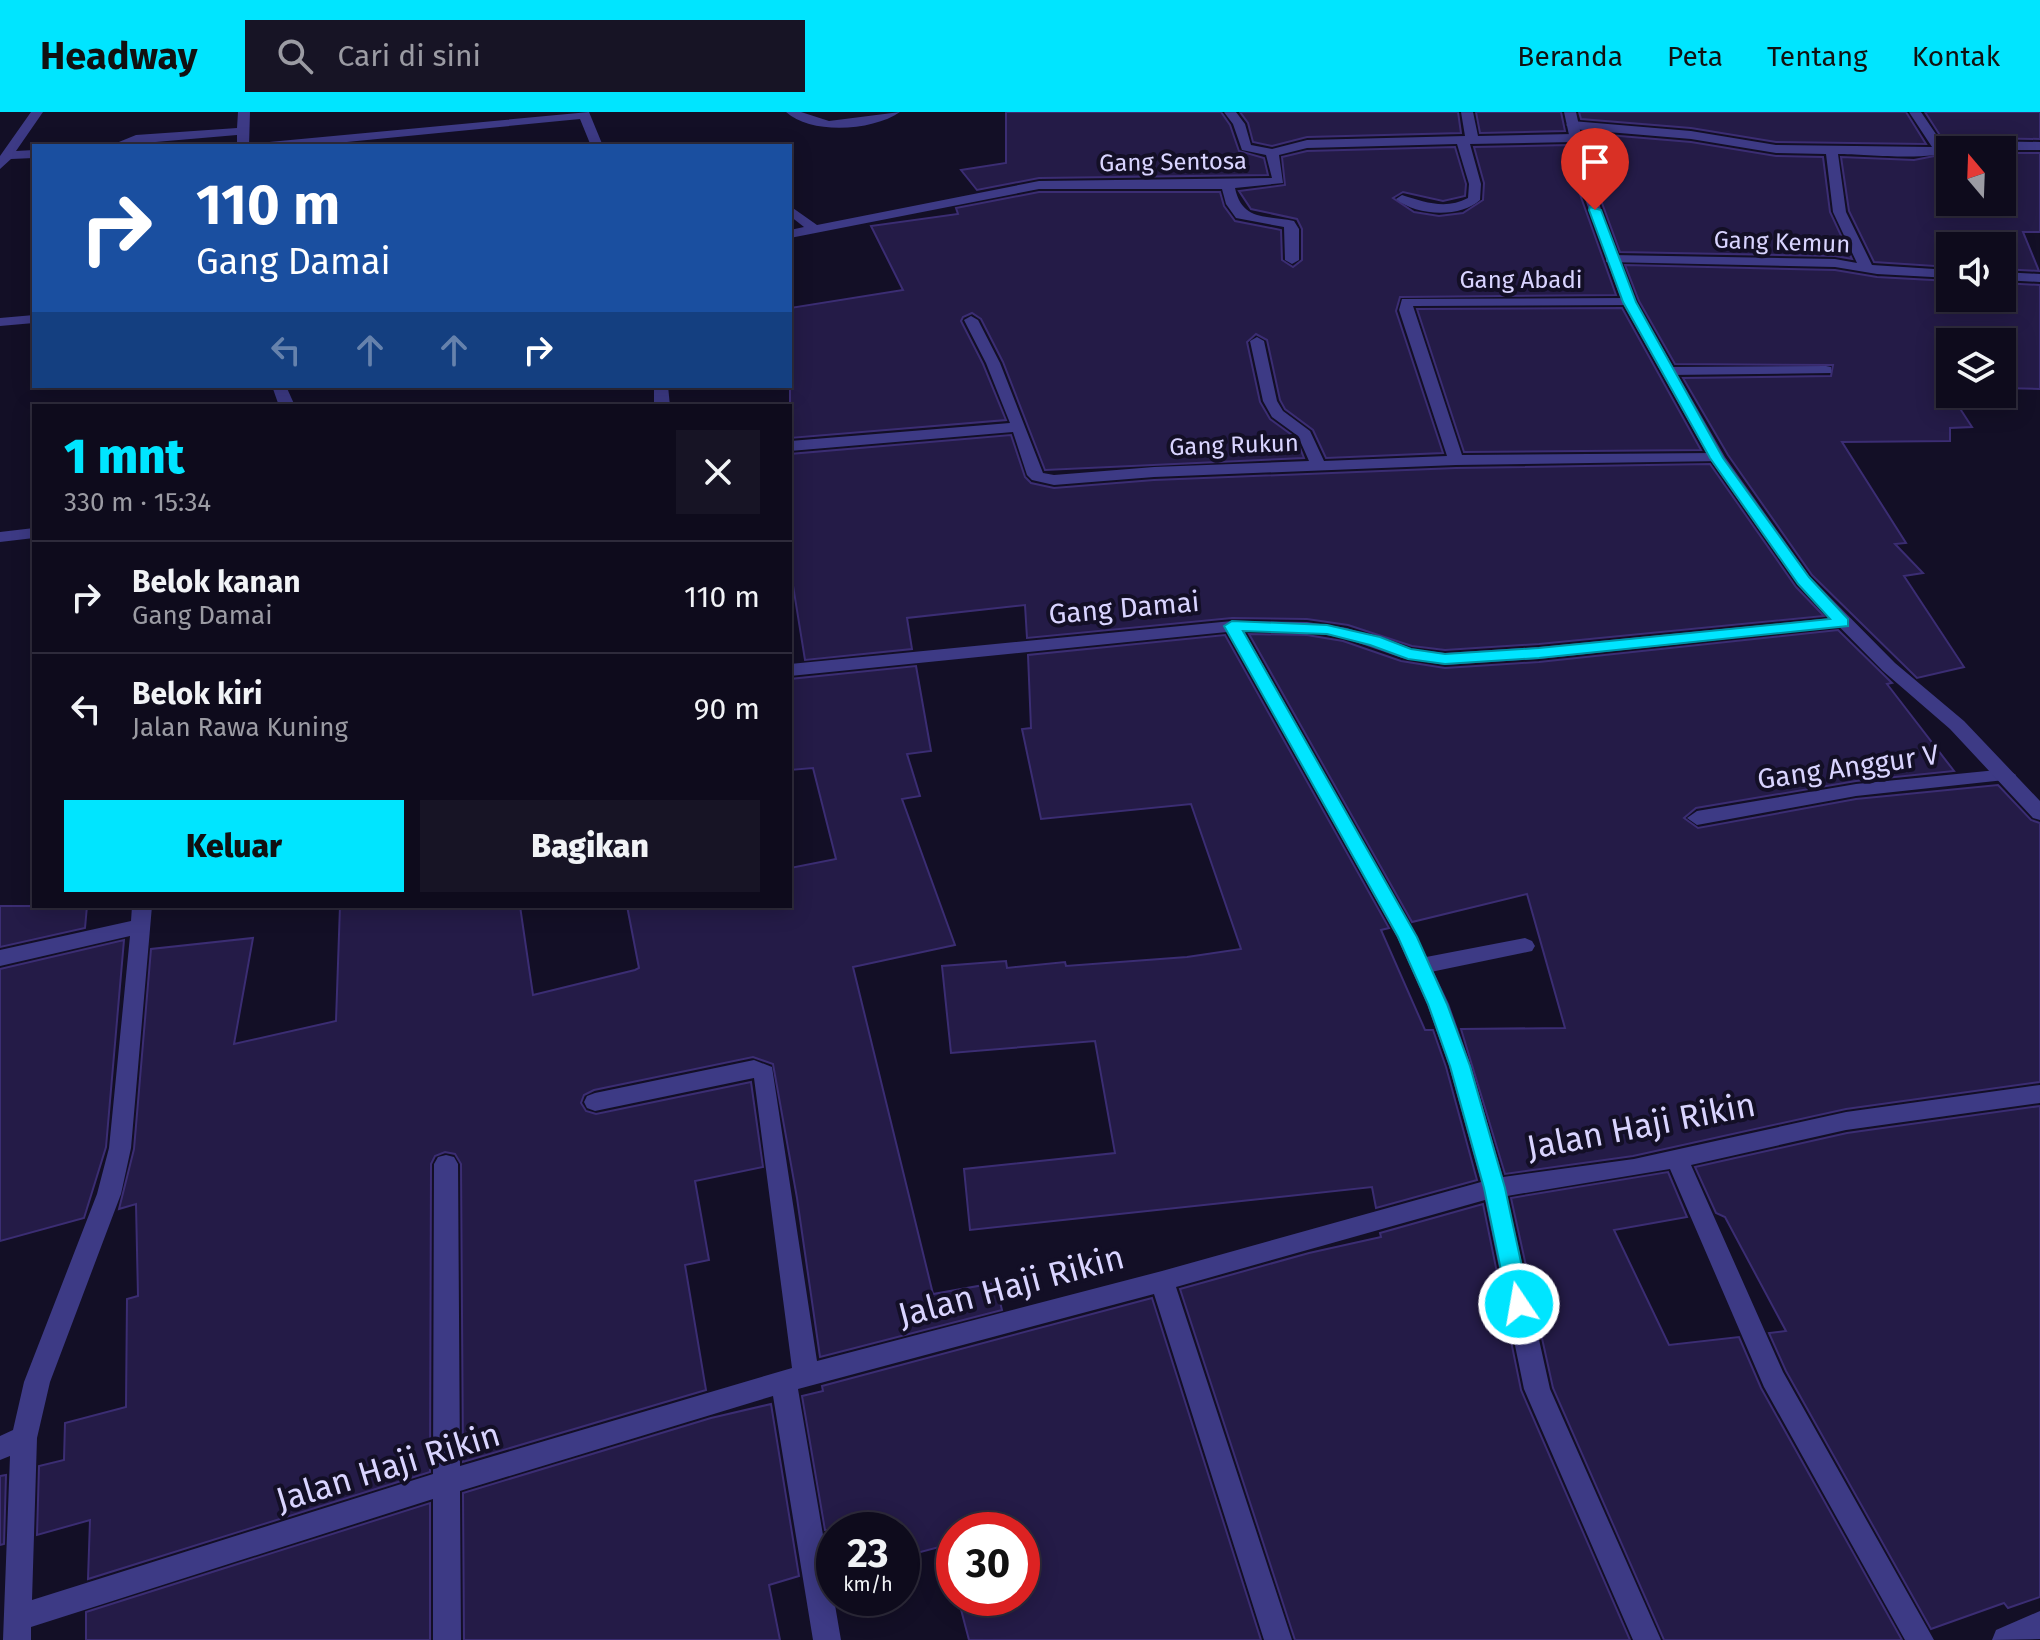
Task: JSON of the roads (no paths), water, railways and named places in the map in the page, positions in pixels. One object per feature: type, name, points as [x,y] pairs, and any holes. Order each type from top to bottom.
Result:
[{"type":"street","points":[[3,160],[37,112]]},
{"type":"street","points":[[243,144],[244,112]]},
{"type":"street","points":[[792,112],[812,122],[828,125],[894,112]]},
{"type":"street","points":[[1230,112],[1239,124],[1246,147],[1272,153]]},
{"type":"street","points":[[1402,199],[1428,207],[1456,206],[1474,200],[1467,112]]},
{"type":"street","points":[[1915,112],[1936,144]]},
{"type":"street","points":[[288,144],[583,113],[596,144]]},
{"type":"street","points":[[1572,125],[1611,259],[1629,302],[1717,458],[1804,581],[1842,622],[1957,725],[2040,813]]},
{"type":"street","name":"Gang Sentosa","points":[[792,234],[1048,184],[1079,187],[1228,185],[1279,180],[1272,153],[1307,144],[1467,139],[1572,125],[1691,135],[1767,148],[1936,151]]},
{"type":"street","points":[[121,144],[136,139],[242,131]]},
{"type":"street","name":"Gang Sentosa","points":[[2016,146],[2040,146]]},
{"type":"street","points":[[1832,150],[1833,194],[1837,210],[1867,268]]},
{"type":"street","points":[[3,160],[32,154]]},
{"type":"street","points":[[1228,185],[1232,204],[1241,215],[1289,224],[1292,229],[1292,260]]},
{"type":"street","points":[[792,212],[814,229]]},
{"type":"street","name":"Gang Kemun","points":[[1611,259],[1835,263],[1936,273]]},
{"type":"street","points":[[2016,277],[2040,278]]},
{"type":"street","name":"Gang Abadi","points":[[1456,460],[1406,310],[1407,302],[1629,302]]},
{"type":"street","points":[[0,322],[32,319]]},
{"type":"street","name":"Gang Rukun","points":[[971,320],[993,363],[1033,472],[1047,480],[1456,460],[1717,458]]},
{"type":"street","points":[[1257,341],[1270,401],[1277,414],[1305,434],[1318,465]]},
{"type":"street","points":[[1668,371],[1826,370]]},
{"type":"street","points":[[792,446],[1019,427]]},
{"type":"street","points":[[0,537],[32,533]]},
{"type":"street","name":"Gang Damai","points":[[792,670],[1232,626],[1320,629],[1375,641],[1408,654],[1445,659],[1539,653],[1842,622]]},
{"type":"street","points":[[1232,626],[1421,966],[1460,1066],[1494,1188],[1537,1389],[1647,1640]]},
{"type":"street","name":"Gang Anggur V","points":[[1697,818],[1856,790],[2007,775]]},
{"type":"street","points":[[0,958],[142,916],[120,1148],[105,1205],[12,1443],[17,1629]]},
{"type":"street","points":[[1421,966],[1525,946]]},
{"type":"street","points":[[595,1102],[754,1069],[764,1073],[795,1380],[827,1640]]},
{"type":"street","name":"Jalan Haji Rikin","points":[[17,1629],[448,1482],[795,1380],[1494,1188],[1677,1160],[1846,1121],[2040,1094]]},
{"type":"street","points":[[1677,1160],[1773,1379],[1920,1640]]},
{"type":"street","points":[[446,1164],[447,1640]]},
{"type":"street","points":[[1162,1281],[1278,1640]]},
{"type":"street","points":[[2006,1640],[2040,1625]]}]
